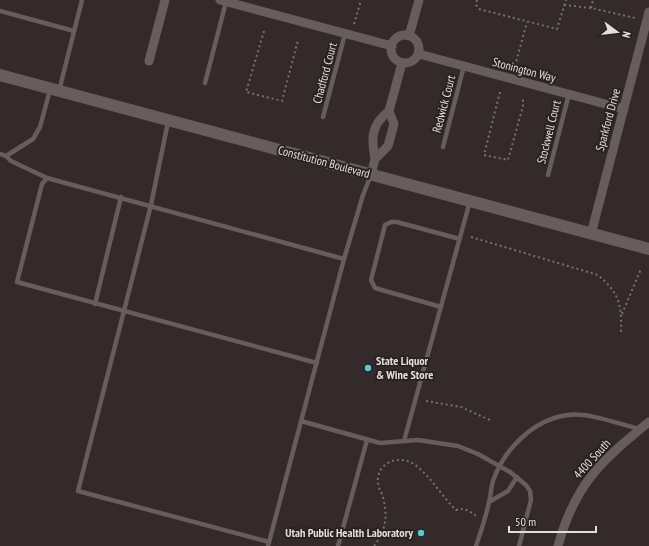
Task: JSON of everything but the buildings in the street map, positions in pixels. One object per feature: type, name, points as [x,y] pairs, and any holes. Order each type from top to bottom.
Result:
[{"type":"main road","name":"Constitution Boulevard","points":[[0,75],[649,249]]},
{"type":"street","points":[[149,61],[165,0]]},
{"type":"street","points":[[409,36],[419,0]]},
{"type":"street","points":[[223,1],[392,46]]},
{"type":"street","name":"Sparkford Drive","points":[[591,234],[649,12]]},
{"type":"street","points":[[409,36],[417,41],[420,48],[419,54],[412,62],[402,63],[394,58],[392,46],[398,37],[409,36]]},
{"type":"street","name":"Stonington Way","points":[[419,54],[624,109]]},
{"type":"street","points":[[376,160],[372,142],[378,120],[389,111],[402,63]]},
{"type":"street","points":[[371,175],[376,160],[388,146],[394,124],[389,111]]},
{"type":"street","name":"4400 South","points":[[558,546],[572,506],[589,478],[608,456],[649,422]]},
{"type":"lane","points":[[6,156],[33,139],[40,127],[55,90],[74,31],[82,0]]},
{"type":"lane","points":[[204,83],[223,1]]},
{"type":"lane","points":[[0,11],[74,31]]},
{"type":"lane","name":"Chadford Court","points":[[323,117],[345,34]]},
{"type":"lane","name":"Redwick Court","points":[[443,146],[464,66]]},
{"type":"lane","name":"Stockwell Court","points":[[548,175],[569,94]]},
{"type":"lane","points":[[168,120],[151,205],[78,491],[269,544],[344,259],[363,194],[371,175]]},
{"type":"lane","points":[[0,154],[6,156],[11,161],[47,178],[151,205],[344,259]]},
{"type":"lane","points":[[47,178],[42,184],[17,282],[317,363]]},
{"type":"lane","points":[[95,304],[121,197]]},
{"type":"lane","points":[[404,441],[470,201]]},
{"type":"lane","points":[[441,306],[375,288],[372,285],[371,280],[385,225],[391,222],[397,222],[460,239]]},
{"type":"lane","points":[[476,546],[489,502],[493,482],[500,466],[517,442],[532,428],[548,420],[568,414],[588,416],[640,429]]},
{"type":"lane","points":[[301,421],[380,443],[418,440],[458,446],[478,454],[500,466],[517,478],[530,491],[531,500],[519,546]]},
{"type":"lane","points":[[338,546],[367,440]]},
{"type":"lane","points":[[489,502],[508,491],[517,478]]},
{"type":"path","points":[[354,24],[360,0]]},
{"type":"path","points":[[477,0],[476,5],[479,9],[557,29],[566,0]]},
{"type":"path","points":[[591,8],[592,0]]},
{"type":"path","points":[[564,5],[591,8],[635,18]]},
{"type":"path","points":[[515,66],[527,22]]},
{"type":"path","points":[[264,31],[246,92],[282,101],[298,40]]},
{"type":"path","points":[[500,92],[484,155],[508,160],[523,106],[523,98]]},
{"type":"path","points":[[471,237],[598,275],[610,286],[618,297],[622,315],[621,332]]},
{"type":"path","points":[[622,315],[641,269]]},
{"type":"path","points":[[426,401],[461,407],[492,421]]},
{"type":"path","points":[[374,546],[383,533],[386,518],[386,509],[378,483],[378,477],[381,469],[391,461],[405,460],[411,463],[427,477],[456,510],[461,508],[471,510],[484,520]]},
{"type":"place","name":"State Liquor & Wine Store","points":[[368,368]]},
{"type":"place","name":"Utah Public Health Laboratory","points":[[421,533]]}]
